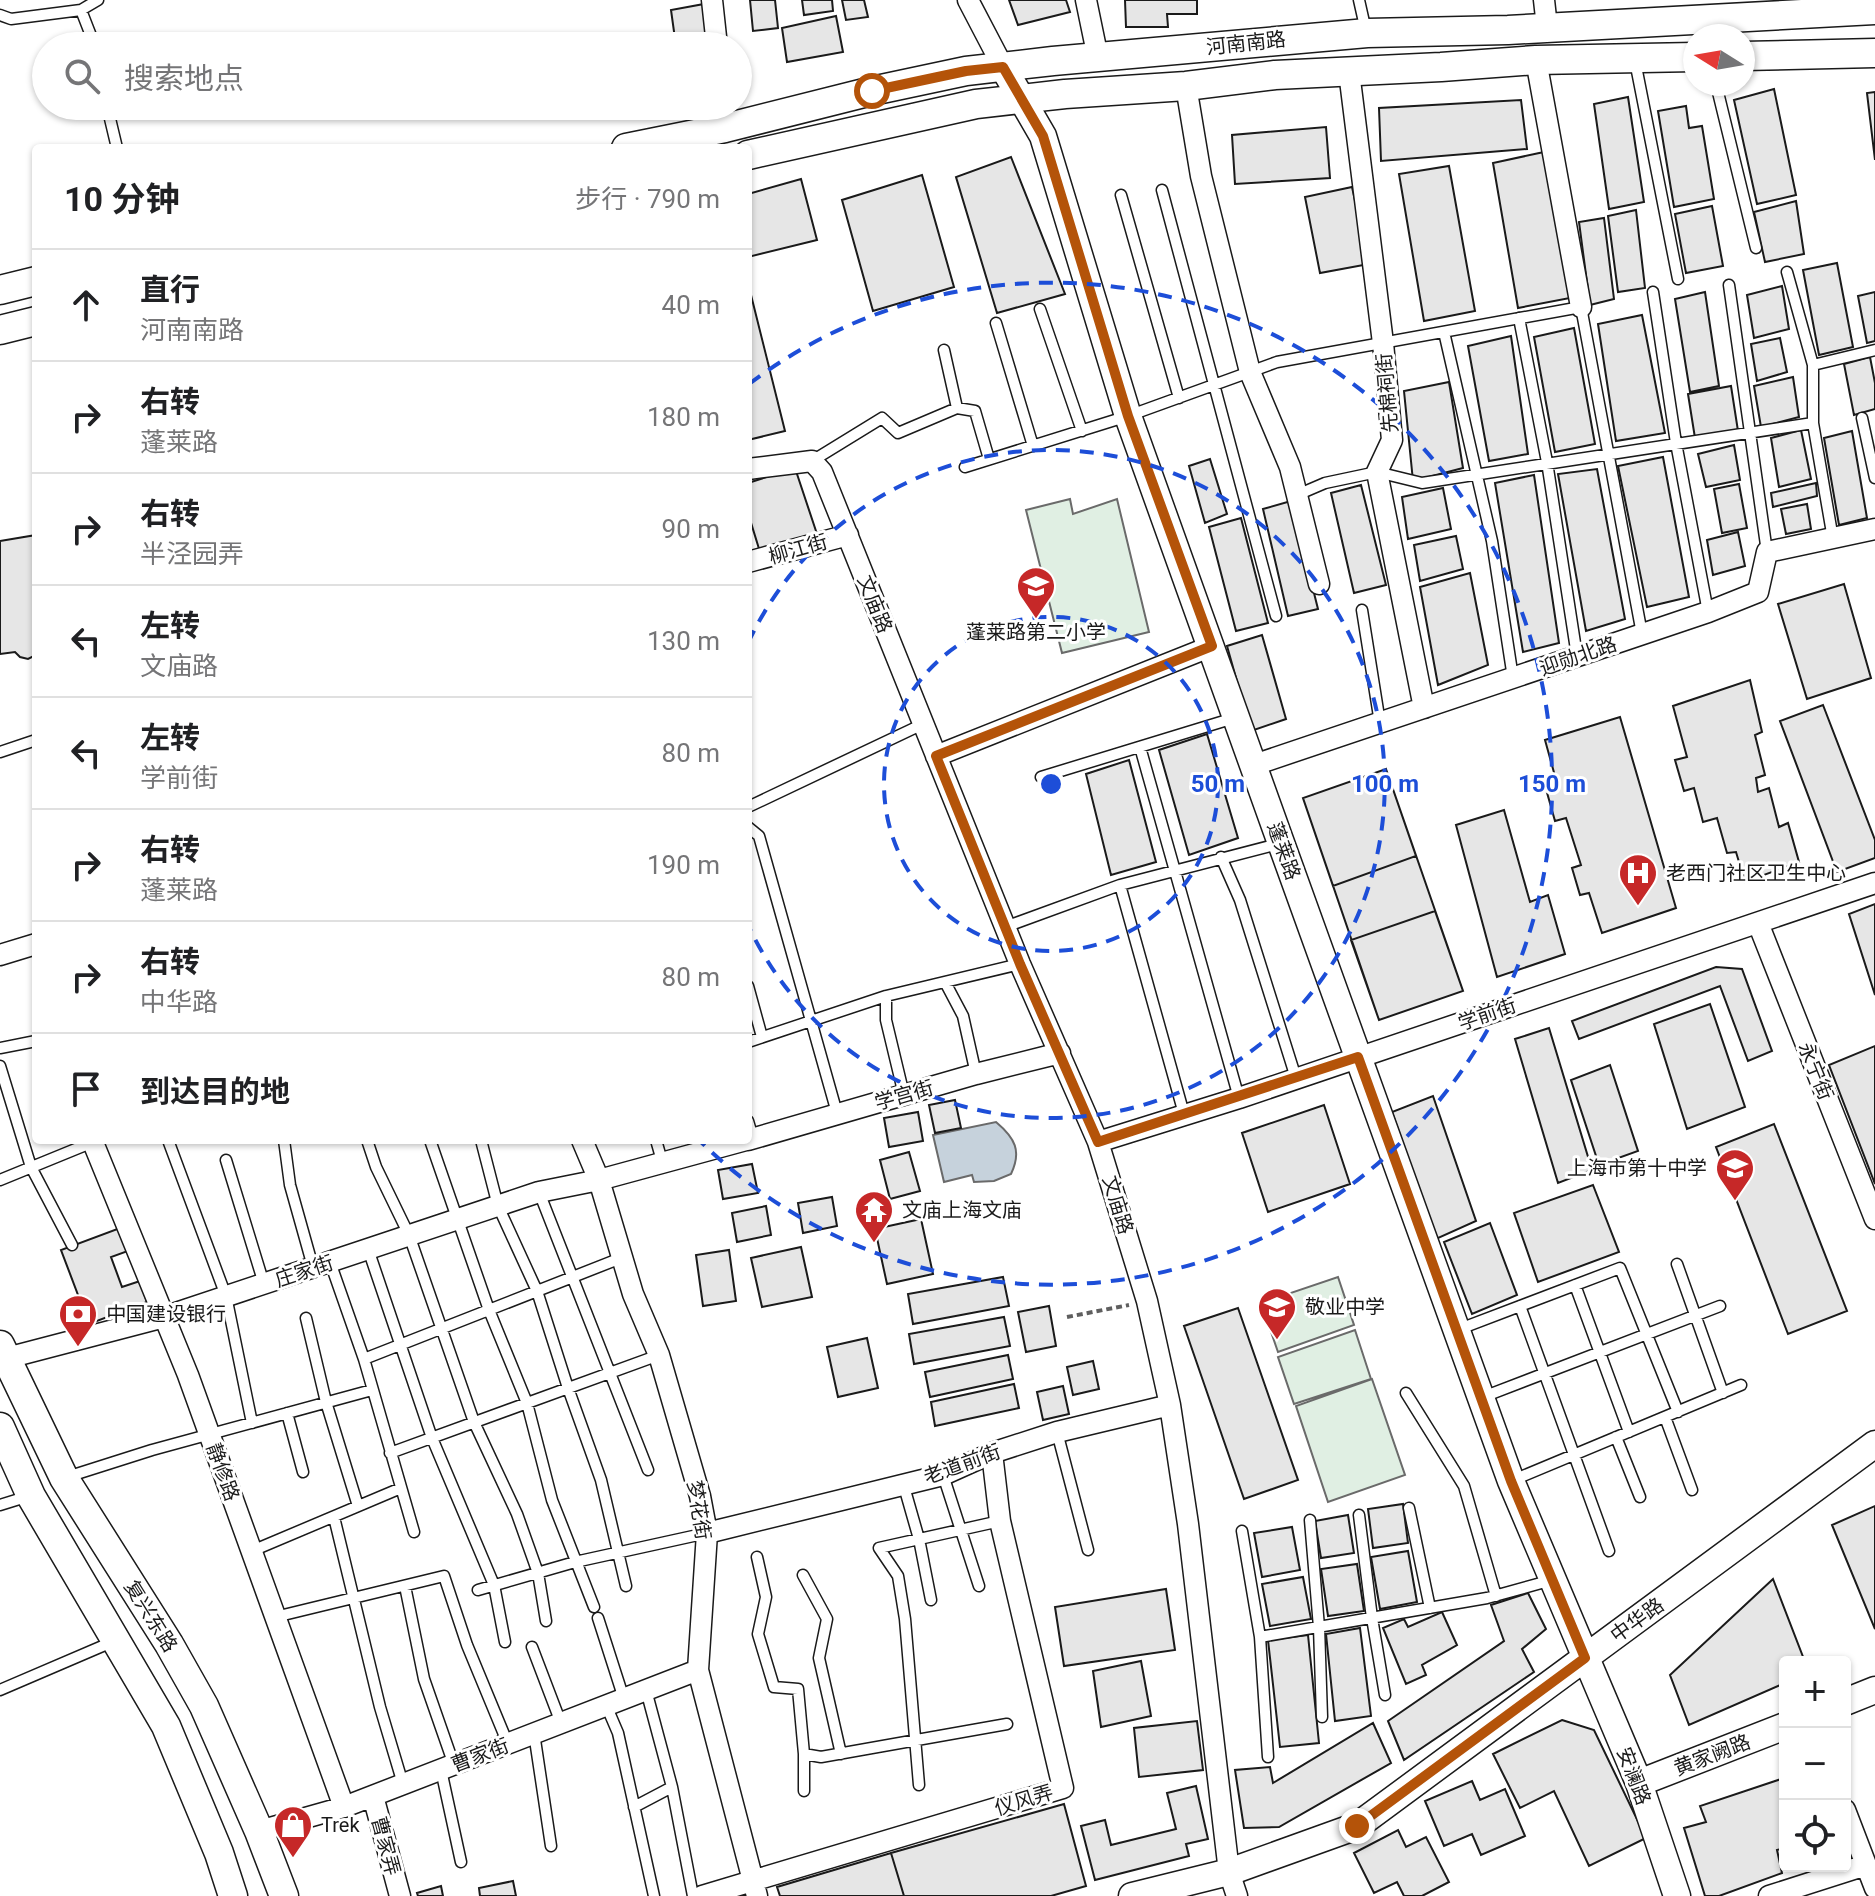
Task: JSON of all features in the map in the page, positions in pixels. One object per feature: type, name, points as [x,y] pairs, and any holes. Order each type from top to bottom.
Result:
[{"type":"main road","name":"河南南路","points":[[752,112],[966,71],[1546,13],[1875,10]]},
{"type":"main road","points":[[1755,56],[1875,53]]},
{"type":"main road","name":"河南南路","points":[[752,154],[976,104],[1022,99],[1186,86],[1275,75],[1536,60],[1683,57]]},
{"type":"main road","name":"河南南路","points":[[639,144],[715,120]]},
{"type":"main road","points":[[0,290],[32,282]]},
{"type":"main road","points":[[0,330],[32,322]]},
{"type":"main road","name":"复兴东路","points":[[3,1352],[64,1478],[169,1644],[204,1706],[284,1896]]},
{"type":"main road","points":[[0,1427],[31,1496],[166,1726],[219,1853],[233,1896]]},
{"type":"street","points":[[712,0],[715,32]]},
{"type":"street","name":"蓬莱路","points":[[968,0],[1043,136],[1128,416],[1511,1481],[1585,1658]]},
{"type":"street","points":[[1086,0],[1098,58]]},
{"type":"street","points":[[1536,60],[1581,307]]},
{"type":"street","name":"先棉祠街","points":[[1349,72],[1392,440],[1377,472]]},
{"type":"street","points":[[1186,86],[1201,176],[1250,372],[1290,467],[1319,584]]},
{"type":"street","points":[[752,468],[812,461]]},
{"type":"street","name":"文庙路","points":[[812,461],[822,472],[1020,964],[1098,1142],[1147,1301],[1170,1405],[1188,1524],[1233,1884]]},
{"type":"street","points":[[1377,472],[1424,708]]},
{"type":"street","points":[[1767,552],[1875,529]]},
{"type":"street","name":"柳江街","points":[[752,561],[848,535]]},
{"type":"street","name":"迎勋北路","points":[[1254,765],[1708,612],[1758,592],[1767,552]]},
{"type":"street","points":[[936,756],[1212,646]]},
{"type":"street","name":"学前街","points":[[1098,1142],[1239,1098],[1875,883]]},
{"type":"street","name":"永宁街","points":[[1758,923],[1875,1219]]},
{"type":"street","points":[[0,955],[32,945]]},
{"type":"street","name":"学宫街","points":[[752,1134],[1060,1053]]},
{"type":"street","name":"静修路","points":[[93,1144],[210,1435],[344,1807]]},
{"type":"street","points":[[584,1144],[599,1180]]},
{"type":"street","name":"学宫街","points":[[599,1180],[708,1144]]},
{"type":"street","name":"庄家街","points":[[3,1352],[164,1317],[539,1192],[599,1180]]},
{"type":"street","name":"梦花街","points":[[599,1180],[621,1258],[659,1355],[700,1496],[707,1533],[698,1670],[754,1890]]},
{"type":"street","name":"老道前街","points":[[707,1533],[943,1475],[992,1453],[1057,1432],[1170,1405]]},
{"type":"street","name":"中华路","points":[[1132,1896],[1233,1884],[1357,1826],[1875,1444]]},
{"type":"street","name":"仪风弄","points":[[702,1896],[754,1890],[1063,1788],[1000,1521],[992,1453]]},
{"type":"street","name":"安澜路","points":[[1585,1658],[1639,1783],[1677,1896]]},
{"type":"street","name":"曹家街","points":[[259,1831],[344,1807],[698,1670]]},
{"type":"street","points":[[1851,1700],[1875,1690]]},
{"type":"street","name":"黄家阙路","points":[[1639,1783],[1780,1728]]},
{"type":"street","name":"曹家弄","points":[[373,1796],[400,1896]]},
{"type":"street","points":[[1851,1826],[1875,1888]]},
{"type":"street","points":[[1769,1896],[1866,1865]]},
{"type":"lane","points":[[0,15],[11,19],[81,10],[98,0]]},
{"type":"lane","points":[[1359,0],[1367,33]]},
{"type":"lane","points":[[81,10],[90,32]]},
{"type":"lane","points":[[1634,57],[1678,279]]},
{"type":"lane","points":[[1719,96],[1756,248]]},
{"type":"lane","points":[[110,120],[116,144]]},
{"type":"lane","points":[[1162,190],[1276,616]]},
{"type":"lane","points":[[1121,195],[1179,398]]},
{"type":"lane","points":[[1787,272],[1813,365],[1813,423],[1833,539]]},
{"type":"lane","points":[[1729,285],[1767,552]]},
{"type":"lane","points":[[1653,292],[1676,443],[1708,612]]},
{"type":"lane","points":[[965,467],[1128,416],[1277,362],[1581,307],[1642,634]]},
{"type":"lane","points":[[1040,309],[1082,431]]},
{"type":"lane","points":[[1519,318],[1547,462],[1577,656]]},
{"type":"lane","points":[[996,323],[1033,446]]},
{"type":"lane","points":[[1444,332],[1492,541],[1513,678]]},
{"type":"lane","points":[[944,350],[957,408]]},
{"type":"lane","points":[[1813,365],[1875,350]]},
{"type":"lane","points":[[812,461],[882,418],[898,433],[957,408],[975,411],[989,459]]},
{"type":"lane","points":[[1862,418],[1875,478]]},
{"type":"lane","points":[[1297,495],[1325,483],[1377,472],[1422,483],[1608,452],[1813,423]]},
{"type":"lane","points":[[1362,610],[1380,723]]},
{"type":"lane","points":[[1041,777],[1237,717]]},
{"type":"lane","points":[[752,805],[923,724]]},
{"type":"lane","points":[[0,752],[32,741]]},
{"type":"lane","points":[[1140,747],[1239,1098]]},
{"type":"lane","points":[[752,830],[759,836],[837,1113]]},
{"type":"lane","points":[[1005,927],[1120,885],[1281,843]]},
{"type":"lane","points":[[1221,857],[1240,900],[1296,1078]]},
{"type":"lane","points":[[1120,885],[1184,1114]]},
{"type":"lane","points":[[752,1041],[886,996],[1020,964]]},
{"type":"lane","points":[[945,982],[963,1016],[976,1074]]},
{"type":"lane","points":[[886,996],[886,1020],[904,1095]]},
{"type":"lane","points":[[752,1001],[762,1037]]},
{"type":"lane","points":[[0,1048],[32,1042]]},
{"type":"lane","points":[[0,1066],[31,1167],[72,1245]]},
{"type":"lane","points":[[0,1180],[85,1144]]},
{"type":"lane","points":[[169,1144],[226,1296],[252,1423]]},
{"type":"lane","points":[[285,1144],[290,1185],[364,1359],[414,1532]]},
{"type":"lane","points":[[368,1144],[409,1235],[474,1422],[517,1514],[538,1573],[546,1621]]},
{"type":"lane","points":[[431,1144],[489,1310],[527,1403],[552,1500],[594,1607]]},
{"type":"lane","points":[[482,1144],[498,1206],[537,1291],[601,1480],[626,1586]]},
{"type":"lane","points":[[657,1144],[662,1161]]},
{"type":"lane","points":[[226,1160],[264,1284]]},
{"type":"lane","points":[[539,1192],[648,1470]]},
{"type":"lane","points":[[368,1249],[432,1438],[494,1585],[505,1642]]},
{"type":"lane","points":[[364,1359],[621,1258]]},
{"type":"lane","points":[[1677,1264],[1723,1393]]},
{"type":"lane","points":[[1457,1330],[1620,1268],[1678,1412]]},
{"type":"lane","points":[[1575,1285],[1629,1432]]},
{"type":"lane","points":[[1520,1306],[1609,1551]]},
{"type":"lane","points":[[1481,1397],[1720,1306]]},
{"type":"lane","points":[[306,1318],[326,1402],[358,1506]]},
{"type":"lane","points":[[390,1453],[659,1355]]},
{"type":"lane","points":[[1511,1481],[1741,1385]]},
{"type":"lane","points":[[64,1478],[372,1390]]},
{"type":"lane","points":[[1406,1393],[1464,1486],[1496,1596]]},
{"type":"lane","points":[[287,1413],[303,1472]]},
{"type":"lane","points":[[1665,1417],[1692,1490]]},
{"type":"lane","points":[[1057,1432],[1088,1550]]},
{"type":"lane","points":[[1616,1437],[1640,1497]]},
{"type":"lane","points":[[943,1475],[979,1586]]},
{"type":"lane","points":[[903,1483],[919,1539],[931,1600]]},
{"type":"lane","points":[[252,1551],[401,1488]]},
{"type":"lane","points":[[0,1505],[31,1496]]},
{"type":"lane","points":[[1409,1508],[1430,1608]]},
{"type":"lane","points":[[1359,1515],[1385,1695]]},
{"type":"lane","points":[[334,1517],[380,1707],[403,1784]]},
{"type":"lane","points":[[1310,1520],[1319,1627],[1322,1717]]},
{"type":"lane","points":[[919,1785],[905,1619],[898,1576],[879,1548],[1000,1521]]},
{"type":"lane","points":[[1242,1531],[1260,1637],[1268,1757]]},
{"type":"lane","points":[[478,1590],[575,1562],[707,1533]]},
{"type":"lane","points":[[757,1557],[766,1597],[758,1634],[774,1687],[798,1689],[804,1791]]},
{"type":"lane","points":[[803,1575],[827,1619],[819,1658],[841,1754]]},
{"type":"lane","points":[[275,1617],[444,1576],[467,1645],[508,1744]]},
{"type":"lane","points":[[1260,1637],[1496,1596],[1553,1580]]},
{"type":"lane","points":[[405,1586],[424,1679],[447,1767],[461,1862]]},
{"type":"lane","points":[[598,1618],[618,1733],[654,1896]]},
{"type":"lane","points":[[0,1690],[114,1641]]},
{"type":"lane","points":[[532,1647],[561,1723]]},
{"type":"lane","points":[[646,1690],[672,1787],[693,1896]]},
{"type":"lane","points":[[804,1754],[821,1757],[1007,1724]]},
{"type":"lane","points":[[534,1733],[551,1846]]},
{"type":"lane","points":[[634,1807],[672,1787]]},
{"type":"path","points":[[1067,1317],[1147,1301]]},
{"type":"green space","points":[[1070,499],[1073,514],[1117,499],[1149,632],[1062,653],[1026,510]]},
{"type":"green space","points":[[1338,1277],[1354,1325],[1278,1352],[1261,1303]]},
{"type":"green space","points":[[1355,1330],[1371,1379],[1294,1404],[1278,1357]]},
{"type":"green space","points":[[1372,1379],[1405,1475],[1328,1502],[1296,1406]]},
{"type":"shaded area","points":[[996,1122],[1015,1145],[1016,1158],[1011,1174],[994,1181],[974,1182],[972,1175],[944,1182],[933,1135]]},
{"type":"building","points":[[750,0],[775,0],[778,28],[753,31]]},
{"type":"building","points":[[802,0],[832,0],[833,11],[804,15]]},
{"type":"building","points":[[842,0],[864,0],[868,17],[846,20]]},
{"type":"building","points":[[1009,0],[1066,0],[1070,12],[1018,25]]},
{"type":"building","points":[[1125,0],[1197,0],[1197,14],[1167,14],[1168,27],[1126,27]]},
{"type":"building","points":[[704,4],[709,32],[674,32],[671,10]]},
{"type":"building","points":[[836,16],[843,52],[787,62],[782,28]]},
{"type":"building","points":[[1774,89],[1796,195],[1757,204],[1734,100]]},
{"type":"building","points":[[1875,92],[1875,160],[1867,93]]},
{"type":"building","points":[[1628,97],[1644,202],[1609,209],[1594,104]]},
{"type":"building","points":[[1521,100],[1527,149],[1381,161],[1379,108]]},
{"type":"building","points":[[1686,106],[1689,128],[1702,126],[1714,199],[1674,207],[1658,111]]},
{"type":"building","points":[[1326,127],[1330,178],[1235,184],[1232,135]]},
{"type":"building","points":[[1544,152],[1570,298],[1518,308],[1493,163]]},
{"type":"building","points":[[1011,157],[1065,294],[997,313],[956,177]]},
{"type":"building","points":[[1449,166],[1475,311],[1424,321],[1399,174]]},
{"type":"building","points":[[922,175],[954,287],[873,311],[842,200]]},
{"type":"building","points":[[801,179],[817,240],[752,256],[752,193]]},
{"type":"building","points":[[1352,187],[1369,264],[1320,273],[1305,197]]},
{"type":"building","points":[[1796,201],[1804,254],[1765,262],[1754,212]]},
{"type":"building","points":[[1712,206],[1723,266],[1686,273],[1675,214]]},
{"type":"building","points":[[1636,210],[1645,288],[1618,292],[1608,216]]},
{"type":"building","points":[[1604,218],[1614,299],[1590,305],[1579,222]]},
{"type":"building","points":[[1837,263],[1853,347],[1819,355],[1803,270]]},
{"type":"building","points":[[1782,286],[1789,329],[1754,338],[1747,295]]},
{"type":"building","points":[[1705,292],[1719,386],[1690,392],[1675,299]]},
{"type":"building","points":[[1875,292],[1875,341],[1867,343],[1858,296]]},
{"type":"building","points":[[752,299],[785,431],[752,439]]},
{"type":"building","points":[[1642,315],[1665,433],[1616,441],[1598,324]]},
{"type":"building","points":[[1574,328],[1595,444],[1555,452],[1534,337]]},
{"type":"building","points":[[1511,336],[1528,454],[1489,461],[1468,346]]},
{"type":"building","points":[[1780,338],[1787,372],[1757,381],[1751,344]]},
{"type":"building","points":[[1870,357],[1875,383],[1875,409],[1854,415],[1844,364]]},
{"type":"building","points":[[1793,377],[1799,417],[1761,427],[1754,386]]},
{"type":"building","points":[[1449,382],[1463,468],[1413,481],[1404,391]]},
{"type":"building","points":[[1731,386],[1738,431],[1695,438],[1688,394]]},
{"type":"building","points":[[1801,430],[1811,479],[1779,487],[1771,438]]},
{"type":"building","points":[[1852,431],[1867,518],[1839,525],[1824,438]]},
{"type":"building","points":[[1734,445],[1740,480],[1706,487],[1698,454]]},
{"type":"building","points":[[1663,457],[1689,597],[1647,607],[1618,466]]},
{"type":"building","points":[[1210,459],[1227,514],[1205,523],[1189,466]]},
{"type":"building","points":[[795,468],[817,534],[760,552],[752,526],[752,482]]},
{"type":"building","points":[[1597,469],[1625,619],[1586,631],[1558,474]]},
{"type":"building","points":[[1534,475],[1559,643],[1523,652],[1495,483]]},
{"type":"building","points":[[1816,483],[1817,496],[1773,507],[1771,493]]},
{"type":"building","points":[[1739,484],[1747,528],[1722,533],[1714,489]]},
{"type":"building","points":[[1361,485],[1386,585],[1354,593],[1331,493]]},
{"type":"building","points":[[1443,488],[1451,529],[1408,539],[1402,497]]},
{"type":"building","points":[[1291,501],[1318,609],[1288,616],[1263,509]]},
{"type":"building","points":[[1807,504],[1811,529],[1786,534],[1781,509]]},
{"type":"building","points":[[1241,518],[1268,623],[1236,631],[1209,527]]},
{"type":"building","points":[[1738,532],[1745,566],[1713,575],[1707,540]]},
{"type":"building","points":[[32,536],[32,657],[28,659],[15,652],[0,654],[0,541]]},
{"type":"building","points":[[1456,536],[1463,569],[1420,581],[1414,545]]},
{"type":"building","points":[[1470,573],[1488,665],[1438,685],[1420,587]]},
{"type":"building","points":[[1844,584],[1871,678],[1807,699],[1778,604]]},
{"type":"building","points":[[1262,635],[1286,719],[1251,731],[1227,646]]},
{"type":"building","points":[[1750,680],[1762,732],[1755,735],[1765,775],[1756,778],[1758,792],[1769,788],[1779,827],[1788,823],[1799,862],[1745,882],[1736,852],[1727,853],[1717,818],[1703,822],[1694,788],[1684,791],[1675,760],[1687,757],[1673,706]]},
{"type":"building","points":[[1823,705],[1875,840],[1875,858],[1837,872],[1780,721]]},
{"type":"building","points":[[1620,717],[1676,908],[1602,933],[1589,893],[1580,895],[1572,868],[1581,865],[1566,818],[1555,821],[1546,789],[1558,787],[1545,740]]},
{"type":"building","points":[[1207,734],[1238,838],[1189,855],[1159,750]]},
{"type":"building","points":[[1129,760],[1156,862],[1111,875],[1086,774]]},
{"type":"building","points":[[1386,769],[1463,991],[1379,1020],[1303,798]]},
{"type":"building","points":[[1386,769],[1416,856],[1333,886],[1303,798]]},
{"type":"building","points":[[1504,810],[1530,902],[1548,895],[1565,954],[1497,977],[1456,825]]},
{"type":"building","points":[[1875,904],[1875,995],[1849,914]]},
{"type":"building","points":[[1435,911],[1463,991],[1379,1020],[1351,940]]},
{"type":"building","points":[[1716,967],[1742,969],[1772,1051],[1748,1061],[1720,986],[1579,1039],[1572,1021]]},
{"type":"building","points":[[1710,1004],[1745,1107],[1687,1129],[1654,1024]]},
{"type":"building","points":[[1549,1028],[1592,1170],[1558,1183],[1515,1039]]},
{"type":"building","points":[[1875,1046],[1875,1184],[1829,1065]]},
{"type":"building","points":[[1610,1065],[1638,1151],[1599,1165],[1571,1080]]},
{"type":"building","points":[[1433,1096],[1476,1221],[1436,1239],[1392,1112]]},
{"type":"building","points":[[955,1100],[961,1128],[935,1133],[929,1105]]},
{"type":"building","points":[[1324,1105],[1350,1184],[1268,1212],[1242,1133]]},
{"type":"building","points":[[918,1112],[923,1141],[889,1147],[884,1118]]},
{"type":"building","points":[[1774,1124],[1847,1311],[1788,1334],[1716,1147]]},
{"type":"building","points":[[909,1152],[920,1191],[890,1199],[880,1160]]},
{"type":"building","points":[[752,1164],[758,1193],[723,1199],[718,1170]]},
{"type":"building","points":[[1593,1185],[1619,1252],[1538,1282],[1514,1213]]},
{"type":"building","points":[[832,1197],[837,1226],[803,1233],[798,1203]]},
{"type":"building","points":[[766,1206],[771,1235],[737,1242],[732,1213]]},
{"type":"building","points":[[921,1219],[933,1274],[887,1284],[875,1229]]},
{"type":"building","points":[[1490,1223],[1517,1295],[1472,1314],[1444,1242]]},
{"type":"building","points":[[120,1228],[128,1251],[111,1257],[122,1287],[140,1281],[147,1302],[89,1324],[61,1250]]},
{"type":"building","points":[[801,1247],[812,1297],[762,1307],[751,1258]]},
{"type":"building","points":[[729,1250],[736,1301],[703,1306],[696,1255]]},
{"type":"building","points":[[1003,1277],[1009,1306],[913,1324],[908,1294]]},
{"type":"building","points":[[1049,1306],[1056,1346],[1026,1352],[1018,1312]]},
{"type":"building","points":[[1238,1308],[1298,1480],[1244,1499],[1184,1326]]},
{"type":"building","points":[[1004,1317],[1010,1346],[914,1364],[909,1334]]},
{"type":"building","points":[[867,1338],[878,1388],[838,1397],[827,1347]]},
{"type":"building","points":[[1008,1355],[1013,1379],[930,1397],[925,1372]]},
{"type":"building","points":[[1093,1361],[1099,1389],[1073,1395],[1067,1367]]},
{"type":"building","points":[[1014,1384],[1019,1408],[935,1426],[931,1402]]},
{"type":"building","points":[[1063,1386],[1069,1414],[1043,1420],[1037,1392]]},
{"type":"building","points":[[1403,1504],[1408,1543],[1373,1548],[1368,1509]]},
{"type":"building","points":[[1875,1506],[1875,1629],[1832,1525]]},
{"type":"building","points":[[1348,1515],[1354,1553],[1321,1558],[1315,1521]]},
{"type":"building","points":[[1292,1527],[1300,1570],[1262,1577],[1254,1533]]},
{"type":"building","points":[[1408,1551],[1417,1602],[1380,1609],[1371,1557]]},
{"type":"building","points":[[1357,1564],[1364,1611],[1328,1616],[1321,1569]]},
{"type":"building","points":[[1303,1577],[1311,1619],[1270,1626],[1262,1584]]},
{"type":"building","points":[[1773,1579],[1803,1656],[1779,1656],[1779,1686],[1689,1725],[1670,1675]]},
{"type":"building","points":[[1166,1589],[1175,1650],[1064,1666],[1055,1607]]},
{"type":"building","points":[[1528,1593],[1546,1629],[1522,1649],[1534,1672],[1404,1760],[1388,1721],[1504,1641],[1491,1605]]},
{"type":"building","points":[[1442,1612],[1457,1645],[1422,1665],[1426,1675],[1406,1684],[1383,1628],[1404,1619],[1408,1627]]},
{"type":"building","points":[[1360,1628],[1371,1716],[1335,1721],[1326,1634]]},
{"type":"building","points":[[1308,1635],[1319,1743],[1280,1747],[1268,1640]]},
{"type":"building","points":[[1141,1661],[1151,1716],[1101,1727],[1093,1671]]},
{"type":"building","points":[[1562,1720],[1594,1730],[1646,1838],[1589,1866],[1554,1791],[1520,1808],[1493,1754]]},
{"type":"building","points":[[1197,1721],[1203,1770],[1139,1777],[1134,1728]]},
{"type":"building","points":[[1373,1723],[1391,1763],[1279,1827],[1244,1828],[1235,1770],[1270,1767],[1273,1783]]},
{"type":"building","points":[[1779,1780],[1777,1850],[1779,1872],[1782,1873],[1719,1896],[1705,1896],[1684,1828],[1706,1822],[1700,1806]]},
{"type":"building","points":[[1472,1781],[1480,1800],[1505,1789],[1525,1836],[1481,1855],[1472,1834],[1444,1846],[1425,1801]]},
{"type":"building","points":[[1196,1786],[1208,1839],[1186,1844],[1189,1856],[1095,1880],[1081,1826],[1105,1820],[1111,1845],[1176,1829],[1167,1793]]},
{"type":"building","points":[[1064,1804],[1086,1886],[1051,1896],[904,1896],[891,1853]]},
{"type":"building","points":[[1398,1830],[1406,1847],[1426,1837],[1449,1882],[1422,1896],[1404,1896],[1397,1882],[1374,1893],[1354,1853]]},
{"type":"building","points":[[891,1853],[904,1896],[780,1896],[777,1887]]},
{"type":"building","points":[[513,1881],[516,1896],[480,1896],[479,1888]]},
{"type":"building","points":[[441,1886],[443,1896],[418,1896],[417,1893]]},
{"type":"place","name":"蓬莱路第二小学","points":[[1036,620]]},
{"type":"place","name":"老西门社区卫生中心","points":[[1638,907]]},
{"type":"place","name":"上海市第十中学","points":[[1735,1202]]},
{"type":"place","name":"文庙上海文庙","points":[[874,1244]]},
{"type":"place","name":"敬业中学","points":[[1277,1341]]},
{"type":"place","name":"中国建设银行","points":[[78,1348]]},
{"type":"place","name":"Trek","points":[[293,1859]]},
{"type":"route","points":[[872,91],[966,71],[1003,67],[1043,136],[1128,416],[1212,646],[936,756],[1020,964],[1098,1142],[1358,1057],[1511,1481],[1585,1658],[1357,1826]]}]
